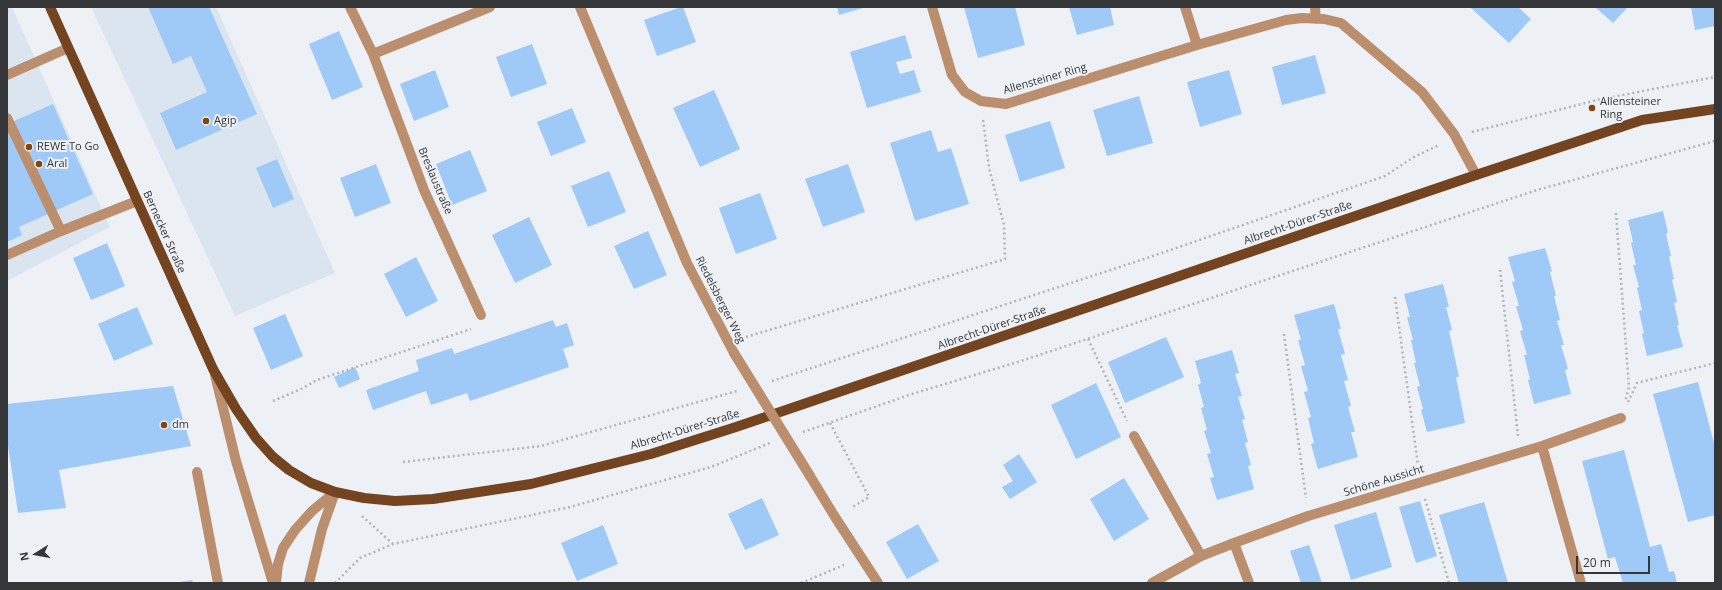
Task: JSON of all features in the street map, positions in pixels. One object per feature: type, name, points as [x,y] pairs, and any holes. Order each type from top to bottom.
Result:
[{"type":"main road","name":"Bernecker Straße","points":[[50,7],[213,369],[236,409],[256,438],[273,457]]},
{"type":"main road","name":"Albrecht-Dürer-Straße","points":[[273,457],[289,470],[311,483],[335,492],[364,498],[395,501],[433,499],[531,484],[650,454],[751,422],[1642,120],[1715,109]]},
{"type":"street","name":"Breslaustraße","points":[[350,7],[372,54],[424,190],[481,315]]},
{"type":"street","points":[[372,54],[490,7]]},
{"type":"street","name":"Riedelsberger Weg","points":[[580,7],[687,263],[734,353],[834,517],[878,583]]},
{"type":"street","name":"Allensteiner Ring","points":[[932,7],[952,75],[965,92],[981,101],[1006,104],[1197,45],[1286,20],[1302,18],[1316,19],[1341,24],[1422,92],[1454,134],[1476,175]]},
{"type":"street","points":[[1185,7],[1197,45]]},
{"type":"street","points":[[1315,7],[1316,19]]},
{"type":"street","points":[[7,75],[68,48]]},
{"type":"street","points":[[7,118],[60,231]]},
{"type":"street","points":[[7,255],[60,231],[137,201]]},
{"type":"street","points":[[213,369],[236,461],[273,583]]},
{"type":"street","name":"Schöne Aussicht","points":[[1152,583],[1201,556],[1234,542],[1308,516],[1542,446],[1621,418]]},
{"type":"street","points":[[1134,436],[1201,556]]},
{"type":"street","points":[[1542,446],[1581,583]]},
{"type":"street","points":[[197,472],[218,583]]},
{"type":"street","points":[[276,583],[278,564],[283,548],[295,530],[312,511],[335,492]]},
{"type":"street","points":[[309,583],[320,535],[335,492]]},
{"type":"street","points":[[1234,542],[1249,583]]},
{"type":"path","points":[[1483,129],[1597,100],[1715,77]]},
{"type":"path","points":[[729,343],[1005,259],[1004,225],[989,168],[981,101]]},
{"type":"path","points":[[802,432],[912,394],[1088,339],[1537,190],[1715,141]]},
{"type":"path","points":[[770,381],[1147,258],[1385,176],[1414,157]]},
{"type":"path","points":[[1616,213],[1629,387],[1621,418]]},
{"type":"path","points":[[1500,270],[1519,452]]},
{"type":"path","points":[[1394,297],[1420,483],[1449,583]]},
{"type":"path","points":[[273,401],[317,380],[476,327],[481,315]]},
{"type":"path","points":[[1284,334],[1308,516]]},
{"type":"path","points":[[1088,339],[1134,436]]},
{"type":"path","points":[[1621,418],[1637,383],[1715,363]]},
{"type":"path","points":[[403,462],[541,446],[740,390]]},
{"type":"path","points":[[830,423],[869,497],[834,517]]},
{"type":"path","points":[[335,583],[360,558],[393,544],[570,507],[711,467],[774,442]]},
{"type":"path","points":[[358,513],[393,544]]},
{"type":"path","points":[[801,583],[861,557]]},
{"type":"shaded area","points":[[7,7],[12,7],[110,227],[7,281]]},
{"type":"shaded area","points":[[91,7],[216,7],[335,273],[235,316]]},
{"type":"building","points":[[148,7],[209,7],[257,114],[176,150],[160,113],[207,92],[191,56],[173,64]]},
{"type":"building","points":[[683,7],[696,42],[657,56],[644,20]]},
{"type":"building","points":[[837,7],[866,7],[839,15]]},
{"type":"building","points":[[964,7],[1015,7],[1025,45],[978,58]]},
{"type":"building","points":[[1069,7],[1110,7],[1114,25],[1077,35]]},
{"type":"building","points":[[1470,7],[1518,7],[1531,19],[1509,43]]},
{"type":"building","points":[[1595,7],[1628,7],[1613,23]]},
{"type":"building","points":[[1691,7],[1715,7],[1715,26],[1695,30]]},
{"type":"building","points":[[339,31],[363,87],[332,100],[309,44]]},
{"type":"building","points":[[905,35],[912,58],[896,62],[900,74],[914,70],[921,92],[867,108],[850,52]]},
{"type":"building","points":[[532,44],[547,84],[511,97],[496,57]]},
{"type":"building","points":[[1315,55],[1326,93],[1282,105],[1272,67]]},
{"type":"building","points":[[435,70],[449,107],[414,121],[400,84]]},
{"type":"building","points":[[1229,70],[1242,114],[1200,127],[1187,82]]},
{"type":"building","points":[[714,90],[740,149],[700,167],[673,108]]},
{"type":"building","points":[[1139,96],[1153,143],[1107,156],[1093,110]]},
{"type":"building","points":[[53,104],[93,194],[19,227],[22,235],[7,242],[7,124]]},
{"type":"building","points":[[572,108],[586,142],[551,156],[537,122]]},
{"type":"building","points":[[1050,121],[1065,168],[1020,182],[1005,135]]},
{"type":"building","points":[[931,130],[938,152],[951,148],[969,204],[915,221],[890,143]]},
{"type":"building","points":[[470,150],[487,191],[452,205],[436,164]]},
{"type":"building","points":[[277,159],[294,199],[273,208],[256,168]]},
{"type":"building","points":[[376,164],[391,203],[355,217],[340,178]]},
{"type":"building","points":[[848,164],[865,212],[823,227],[805,179]]},
{"type":"building","points":[[609,171],[626,212],[588,227],[571,186]]},
{"type":"building","points":[[760,193],[777,239],[736,254],[719,208]]},
{"type":"building","points":[[1663,211],[1671,256],[1669,257],[1674,279],[1672,280],[1677,302],[1674,303],[1679,325],[1677,325],[1683,347],[1647,356],[1639,311],[1642,310],[1637,288],[1639,287],[1633,265],[1636,265],[1631,243],[1633,242],[1628,220]]},
{"type":"building","points":[[529,217],[552,265],[515,283],[492,235]]},
{"type":"building","points":[[648,231],[667,275],[634,289],[614,246]]},
{"type":"building","points":[[107,243],[125,286],[91,300],[73,258]]},
{"type":"building","points":[[1545,248],[1552,271],[1550,272],[1560,320],[1557,321],[1564,345],[1561,345],[1568,369],[1565,370],[1571,394],[1534,404],[1524,355],[1527,355],[1520,331],[1523,330],[1516,306],[1519,306],[1512,282],[1515,281],[1508,257]]},
{"type":"building","points":[[416,257],[438,301],[406,317],[384,274]]},
{"type":"building","points":[[1443,284],[1449,307],[1446,307],[1452,330],[1449,331],[1459,377],[1456,377],[1465,423],[1427,432],[1417,387],[1420,386],[1414,363],[1416,363],[1411,340],[1413,340],[1407,317],[1410,317],[1404,294]]},
{"type":"building","points":[[1334,304],[1341,329],[1338,329],[1345,354],[1341,355],[1348,380],[1344,381],[1351,406],[1348,407],[1355,432],[1351,432],[1358,457],[1318,469],[1311,444],[1314,443],[1308,418],[1311,417],[1304,392],[1308,391],[1301,366],[1305,365],[1298,340],[1301,340],[1294,315]]},
{"type":"building","points":[[137,307],[153,344],[114,361],[98,324]]},
{"type":"building","points":[[285,314],[303,356],[271,370],[253,328]]},
{"type":"building","points":[[553,320],[556,327],[567,323],[574,345],[563,349],[569,367],[470,401],[467,393],[431,405],[426,391],[373,410],[366,390],[419,371],[416,360],[452,348],[454,354]]},
{"type":"building","points":[[1166,337],[1184,377],[1125,403],[1108,362]]},
{"type":"building","points":[[1232,350],[1239,373],[1235,374],[1242,396],[1238,397],[1245,419],[1242,420],[1248,442],[1245,443],[1251,465],[1248,466],[1254,489],[1217,500],[1210,478],[1214,477],[1207,454],[1211,453],[1204,431],[1207,430],[1201,408],[1204,407],[1198,385],[1201,383],[1195,361]]},
{"type":"building","points":[[355,367],[360,379],[339,388],[334,377]]},
{"type":"building","points":[[1698,382],[1715,447],[1715,515],[1688,522],[1653,394]]},
{"type":"building","points":[[1096,383],[1121,437],[1076,459],[1051,405]]},
{"type":"building","points":[[173,386],[191,446],[59,470],[66,508],[18,513],[7,439],[7,404]]},
{"type":"building","points":[[1624,450],[1650,547],[1661,544],[1669,572],[1674,571],[1677,583],[1623,583],[1615,557],[1608,559],[1582,461]]},
{"type":"building","points":[[1019,454],[1037,482],[1010,499],[1002,487],[1013,481],[1003,465]]},
{"type":"building","points":[[1124,478],[1149,519],[1114,541],[1090,499]]},
{"type":"building","points":[[762,498],[779,535],[745,550],[728,514]]},
{"type":"building","points":[[1420,501],[1437,556],[1416,563],[1399,507]]},
{"type":"building","points":[[1484,502],[1508,583],[1459,583],[1439,515]]},
{"type":"building","points":[[1376,512],[1392,567],[1351,580],[1334,525]]},
{"type":"building","points":[[918,524],[939,561],[907,579],[886,542]]},
{"type":"building","points":[[603,525],[618,564],[577,581],[561,543]]},
{"type":"building","points":[[1309,545],[1322,583],[1301,583],[1290,551]]},
{"type":"building","points":[[192,580],[193,583],[179,583],[179,582]]},
{"type":"place","name":"Allensteiner Ring","points":[[1592,108]]},
{"type":"place","name":"Agip","points":[[206,121]]},
{"type":"place","name":"REWE To Go","points":[[29,147]]},
{"type":"place","name":"Aral","points":[[39,164]]},
{"type":"place","name":"dm","points":[[164,425]]}]
